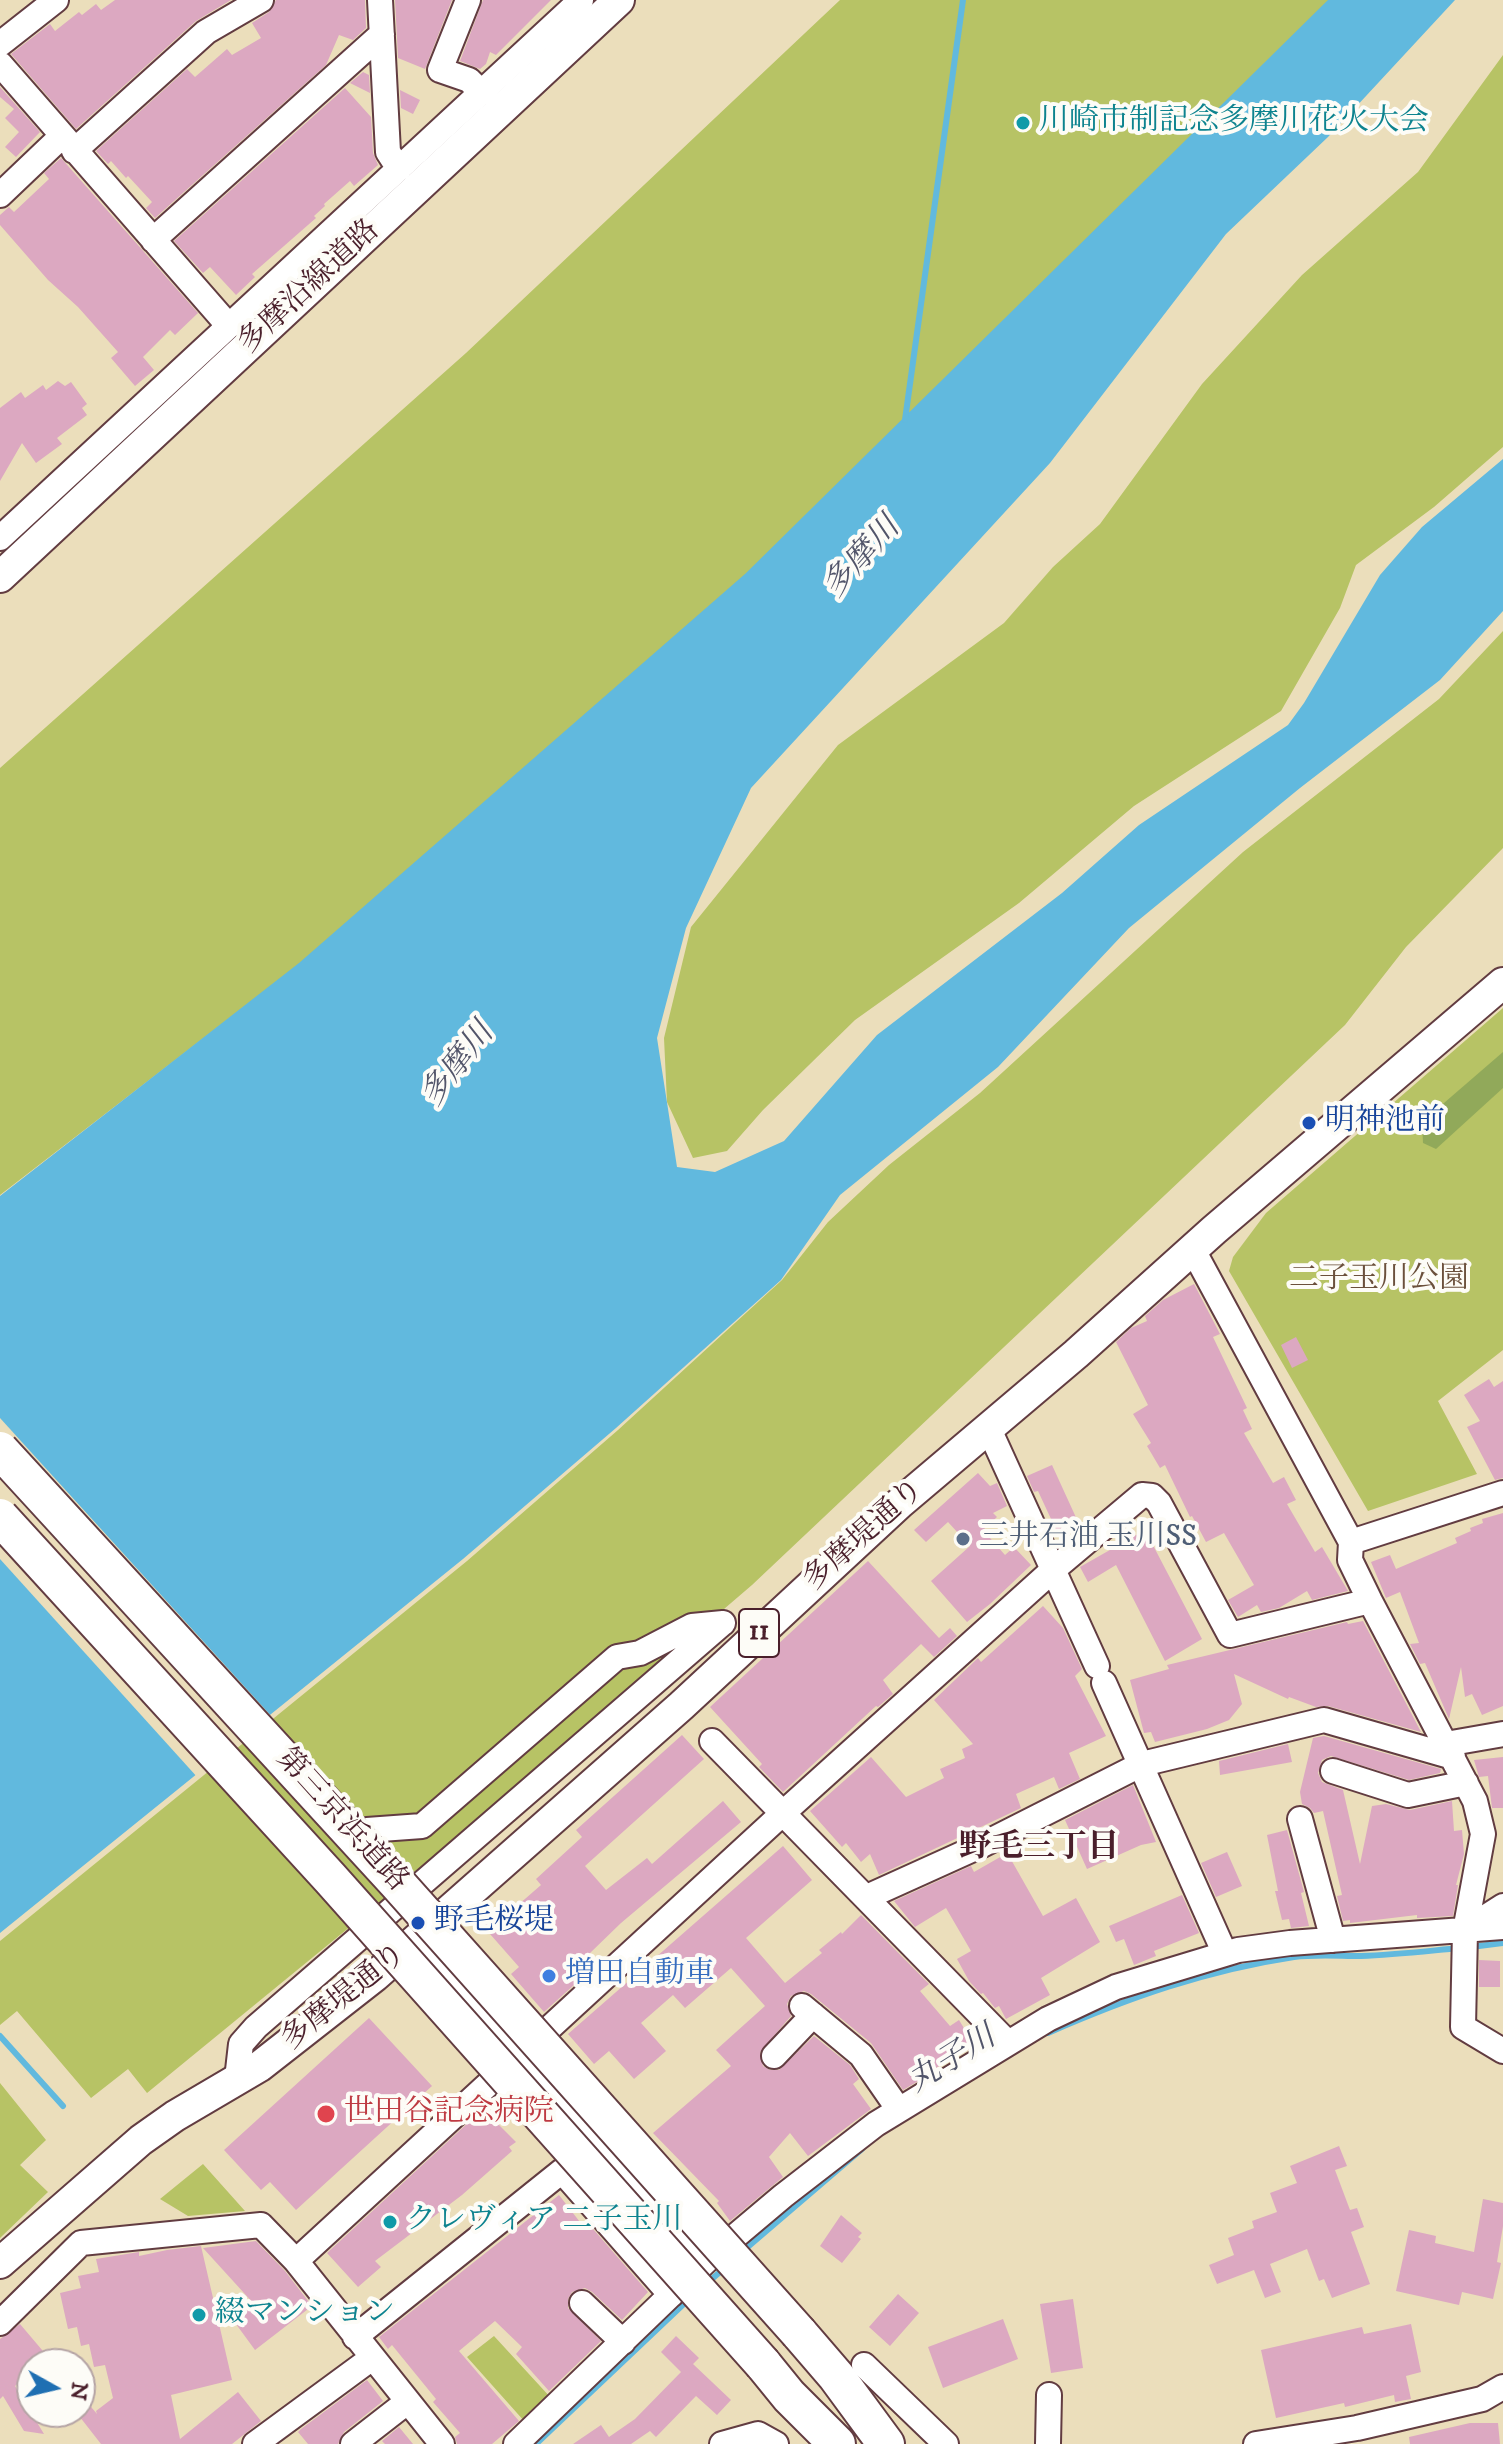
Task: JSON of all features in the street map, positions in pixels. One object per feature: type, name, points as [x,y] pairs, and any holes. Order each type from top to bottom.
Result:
[{"type":"highway","name":"第三京浜道路","points":[[0,1450],[397,1883],[799,2333],[850,2371]]},
{"type":"highway","name":"第三京浜道路","points":[[0,1517],[330,1878],[789,2396]]},
{"type":"highway","points":[[850,2371],[886,2444]]},
{"type":"highway","points":[[850,2371],[914,2444]]},
{"type":"highway","points":[[789,2396],[818,2444]]},
{"type":"highway","points":[[789,2396],[837,2444]]},
{"type":"main road","name":"多摩沿線道路","points":[[0,577],[619,0]]},
{"type":"main road","name":"多摩堤通り","points":[[0,2263],[141,2140],[289,2045],[418,1939],[681,1706],[900,1503],[1503,983]]},
{"type":"street","points":[[0,44],[56,0]]},
{"type":"street","points":[[0,195],[206,32],[261,0]]},
{"type":"street","points":[[380,0],[393,161]]},
{"type":"street","points":[[468,0],[440,70],[469,80],[482,93]]},
{"type":"street","points":[[0,538],[228,325],[393,161],[482,93],[581,0]]},
{"type":"street","points":[[153,240],[382,34]]},
{"type":"street","points":[[0,64],[228,325]]},
{"type":"street","points":[[1193,1250],[1351,1542],[1350,1560],[1475,1801],[1483,1834],[1465,1931],[1463,2027],[1503,2051]]},
{"type":"street","points":[[988,1427],[1225,1954]]},
{"type":"street","points":[[1351,1542],[1503,1493]]},
{"type":"street","points":[[296,2261],[782,1814],[1054,1569],[1142,1495],[1152,1496],[1159,1503],[1230,1635],[1370,1601]]},
{"type":"street","points":[[237,2079],[241,2044],[256,2027],[723,1623],[692,1626],[640,1653],[617,1657],[422,1826],[367,1830]]},
{"type":"street","points":[[867,1897],[982,1845],[1142,1764],[1324,1720],[1450,1751],[1503,1734]]},
{"type":"street","points":[[712,1741],[1008,2043]]},
{"type":"street","points":[[1333,1771],[1408,1795],[1466,1783]]},
{"type":"street","points":[[1300,1819],[1333,1940]]},
{"type":"street","points":[[1465,1931],[1503,1906]]},
{"type":"street","points":[[516,2444],[707,2260],[783,2196],[876,2124],[1048,2019],[1116,1987],[1225,1954],[1290,1943],[1503,1927]]},
{"type":"street","points":[[432,1954],[707,2260]]},
{"type":"street","points":[[774,2056],[808,2010],[861,2055],[899,2110]]},
{"type":"street","points":[[355,2337],[562,2171],[671,2295]]},
{"type":"street","points":[[0,2323],[81,2243],[261,2225],[296,2261],[442,2444]]},
{"type":"street","points":[[582,2303],[623,2342]]},
{"type":"street","points":[[255,2444],[372,2358]]},
{"type":"street","points":[[850,2371],[946,2444]]},
{"type":"street","points":[[1256,2444],[1357,2428],[1482,2399],[1503,2387]]},
{"type":"street","points":[[1048,2444],[1049,2395]]},
{"type":"street","points":[[353,2444],[407,2402]]},
{"type":"street","points":[[722,2444],[758,2434],[776,2444]]},
{"type":"green space","points":[[840,0],[1330,0],[748,573],[301,963],[0,1195],[0,768],[466,353]]},
{"type":"green space","points":[[1503,55],[1503,447],[1434,507],[1356,565],[1340,608],[1281,711],[1134,806],[1019,903],[855,1020],[763,1110],[727,1151],[693,1158],[667,1102],[664,1038],[691,927],[838,745],[1004,623],[1053,567],[1100,524],[1202,384],[1302,275],[1418,172]]},
{"type":"green space","points":[[1503,631],[1503,848],[1406,947],[1345,1025],[752,1585],[423,1867],[147,2093],[128,2069],[91,2098],[17,2011],[0,2025],[0,1941],[467,1561],[618,1430],[782,1280],[828,1222],[889,1165],[980,1093],[1243,852],[1439,699]]},
{"type":"green space","name":"二子玉川公園","points":[[1503,1008],[1503,1350],[1438,1401],[1477,1474],[1368,1511],[1229,1271],[1233,1257],[1266,1213]]},
{"type":"green space","points":[[1503,1052],[1503,1088],[1436,1149],[1423,1143],[1422,1122]]},
{"type":"green space","points":[[0,2083],[46,2140],[20,2165],[48,2192],[0,2238]]},
{"type":"green space","points":[[203,2164],[245,2211],[188,2216],[160,2199]]},
{"type":"green space","points":[[494,2336],[551,2398],[525,2422],[467,2357]]},
{"type":"water","name":"多摩川","points":[[1328,0],[1455,0],[1328,137],[1226,234],[1050,463],[751,788],[686,928],[657,1038],[677,1167],[715,1172],[784,1141],[877,1035],[1062,893],[1139,825],[1288,725],[1380,575],[1422,527],[1503,459],[1503,611],[1440,680],[1300,788],[1129,928],[998,1067],[840,1195],[781,1280],[616,1428],[463,1559],[0,1933],[0,1196],[299,963],[745,574]]},
{"type":"pier","points":[[0,1418],[273,1718],[198,1778],[0,1559]]},
{"type":"building","points":[[115,0],[231,0],[196,21],[76,129],[11,54],[50,24],[55,31],[79,12],[82,15],[96,4],[101,10]]},
{"type":"building","points":[[276,0],[365,0],[366,28],[353,40],[339,35],[326,65],[155,218],[146,208],[152,202],[128,176],[126,178],[111,161],[108,164],[96,151],[187,69],[195,77],[227,49],[232,55],[261,38],[252,23],[269,12]]},
{"type":"building","points":[[395,0],[452,0],[425,69],[398,58]]},
{"type":"building","points":[[483,0],[551,0],[496,55],[490,52],[486,64],[480,69],[460,61]]},
{"type":"building","points":[[363,72],[369,75],[370,93],[350,83]]},
{"type":"building","points":[[0,87],[40,132],[16,157],[5,147],[19,132],[5,118],[14,109],[0,97]]},
{"type":"building","points":[[345,88],[371,117],[373,153],[378,165],[354,186],[350,181],[324,204],[314,216],[316,218],[252,274],[255,277],[236,295],[210,267],[203,273],[174,241]]},
{"type":"building","points":[[400,90],[420,100],[413,114],[401,108]]},
{"type":"building","points":[[61,158],[198,313],[175,335],[170,330],[143,357],[154,370],[135,386],[111,358],[118,352],[0,225],[0,215],[9,207],[14,212],[49,179],[44,173]]},
{"type":"building","points":[[58,381],[65,386],[71,382],[87,404],[82,408],[87,415],[57,438],[62,444],[36,463],[22,443],[0,481],[0,408],[21,392],[25,398],[43,385],[46,390]]},
{"type":"building","points":[[1194,1284],[1220,1334],[1213,1337],[1247,1408],[1243,1410],[1252,1429],[1244,1433],[1273,1483],[1284,1477],[1296,1500],[1287,1504],[1315,1552],[1322,1547],[1348,1591],[1312,1600],[1307,1591],[1279,1608],[1261,1612],[1257,1605],[1238,1617],[1228,1600],[1254,1585],[1224,1533],[1206,1542],[1165,1465],[1160,1468],[1147,1446],[1151,1443],[1133,1414],[1148,1405],[1116,1342],[1131,1328],[1147,1321],[1145,1316],[1163,1300]]},
{"type":"building","points":[[1296,1337],[1308,1360],[1292,1368],[1281,1345]]},
{"type":"building","points":[[1489,1379],[1494,1387],[1503,1381],[1503,1478],[1495,1480],[1467,1427],[1480,1421],[1464,1395]]},
{"type":"building","points":[[1052,1465],[1079,1524],[1058,1534],[1038,1491],[1034,1492],[1027,1476]]},
{"type":"building","points":[[978,1473],[990,1486],[997,1483],[1007,1506],[993,1513],[997,1517],[983,1530],[1005,1555],[1014,1547],[1031,1565],[967,1622],[931,1581],[970,1546],[948,1522],[926,1542],[914,1530]]},
{"type":"building","points":[[1503,1513],[1503,1706],[1482,1715],[1472,1694],[1465,1697],[1461,1667],[1449,1719],[1425,1663],[1420,1664],[1410,1644],[1419,1643],[1400,1592],[1386,1598],[1371,1562],[1390,1555],[1396,1569],[1457,1543],[1455,1538],[1483,1523],[1482,1519]]},
{"type":"building","points":[[1145,1530],[1202,1639],[1165,1661],[1116,1565],[1088,1582],[1080,1567]]},
{"type":"building","points":[[868,1561],[939,1638],[950,1628],[957,1636],[934,1657],[921,1644],[883,1680],[893,1694],[783,1792],[710,1707]]},
{"type":"building","points":[[1043,1606],[1063,1628],[1082,1669],[1075,1676],[1106,1736],[1069,1753],[1080,1779],[1059,1789],[1054,1777],[1016,1794],[1021,1808],[879,1875],[870,1854],[861,1862],[846,1843],[842,1847],[810,1811],[871,1757],[906,1797],[944,1778],[940,1769],[965,1758],[962,1749],[973,1744],[934,1700],[978,1658],[981,1662]]},
{"type":"building","points":[[1363,1621],[1421,1732],[1328,1706],[1316,1707],[1288,1699],[1234,1674],[1242,1704],[1229,1720],[1155,1742],[1151,1732],[1144,1733],[1130,1680],[1169,1669],[1167,1665],[1347,1622]]},
{"type":"building","points":[[682,1735],[704,1759],[585,1866],[606,1890],[647,1858],[652,1864],[723,1801],[741,1822],[621,1923],[579,1968],[585,1975],[544,2012],[511,1974],[519,1967],[483,1926],[505,1906],[510,1912],[541,1885],[536,1879],[582,1837],[576,1830]]},
{"type":"building","points":[[1324,1736],[1441,1769],[1440,1773],[1409,1780],[1331,1756],[1322,1760],[1318,1773],[1322,1782],[1343,1790],[1360,1864],[1372,1806],[1386,1804],[1410,1810],[1452,1801],[1454,1831],[1462,1830],[1464,1854],[1456,1885],[1453,1916],[1417,1918],[1417,1915],[1350,1923],[1350,1920],[1343,1921],[1337,1896],[1342,1895],[1323,1811],[1314,1813],[1302,1804],[1300,1792],[1313,1738]]},
{"type":"building","points":[[1288,1744],[1292,1762],[1220,1775],[1219,1761]]},
{"type":"building","points":[[1503,1757],[1503,1808],[1492,1808],[1488,1776],[1479,1777],[1474,1760]]},
{"type":"building","points":[[1133,1785],[1156,1842],[1141,1845],[1087,1869],[1065,1820]]},
{"type":"building","points":[[1287,1830],[1304,1892],[1301,1893],[1309,1926],[1291,1928],[1289,1919],[1282,1920],[1275,1891],[1278,1891],[1267,1835]]},
{"type":"building","points":[[783,1846],[812,1880],[746,1938],[785,1983],[861,1915],[929,1984],[920,1991],[950,2026],[959,2020],[975,2046],[918,2078],[920,2080],[903,2090],[871,2043],[811,1994],[804,1991],[791,1996],[787,2004],[791,2016],[760,2052],[763,2066],[779,2070],[814,2036],[850,2065],[859,2079],[853,2084],[871,2109],[808,2156],[790,2133],[769,2157],[783,2177],[730,2221],[717,2203],[719,2201],[653,2133],[731,2066],[716,2050],[765,2006],[731,1968],[685,2008],[673,1995],[641,2023],[666,2051],[634,2079],[609,2051],[594,2064],[568,2034]]},
{"type":"building","points":[[1227,1852],[1242,1886],[1216,1897],[1201,1863]]},
{"type":"building","points":[[1002,1856],[1009,1856],[1043,1916],[1076,1898],[1100,1942],[1041,1978],[1050,1995],[1006,2019],[999,2006],[995,2008],[969,1981],[957,1959],[971,1951],[946,1908],[915,1927],[894,1901],[971,1866],[974,1872]]},
{"type":"building","points":[[1182,1895],[1199,1933],[1154,1951],[1156,1956],[1134,1965],[1124,1939],[1116,1942],[1109,1926]]},
{"type":"building","points":[[1479,1960],[1500,1961],[1500,1987],[1479,1987]]},
{"type":"building","points":[[369,2018],[432,2086],[296,2210],[270,2182],[261,2190],[224,2150]]},
{"type":"building","name":"クレヴィア 二子玉川","points":[[483,2109],[516,2142],[509,2147],[512,2151],[462,2195],[375,2261],[381,2267],[358,2287],[327,2253]]},
{"type":"building","points":[[1339,2146],[1347,2166],[1335,2170],[1350,2210],[1357,2208],[1364,2227],[1351,2232],[1370,2284],[1332,2298],[1324,2279],[1319,2281],[1307,2249],[1270,2264],[1281,2292],[1265,2298],[1254,2270],[1217,2284],[1209,2265],[1234,2255],[1228,2238],[1254,2228],[1252,2221],[1277,2212],[1270,2193],[1297,2183],[1290,2166]]},
{"type":"building","points":[[559,2195],[583,2226],[587,2222],[648,2292],[622,2320],[585,2288],[572,2292],[568,2308],[601,2341],[549,2391],[516,2354],[522,2347],[495,2321],[459,2351],[519,2421],[492,2444],[457,2444],[455,2437],[460,2433],[433,2402],[436,2399],[392,2345],[388,2349],[379,2337]]},
{"type":"building","points":[[1483,2199],[1503,2203],[1497,2262],[1501,2263],[1493,2299],[1462,2292],[1459,2305],[1396,2291],[1409,2230],[1436,2236],[1435,2243],[1474,2252]]},
{"type":"building","points":[[841,2215],[862,2233],[858,2237],[861,2239],[842,2263],[820,2246]]},
{"type":"building","points":[[256,2241],[312,2306],[255,2350],[233,2320],[254,2304],[203,2248]]},
{"type":"building","points":[[201,2246],[232,2380],[171,2395],[180,2439],[238,2392],[261,2421],[232,2444],[101,2444],[88,2428],[96,2428],[96,2411],[113,2398],[105,2365],[96,2367],[96,2348],[90,2348],[89,2344],[81,2346],[77,2327],[68,2329],[60,2293],[81,2288],[78,2276],[99,2272],[96,2259],[139,2252],[139,2256]]},
{"type":"building","points":[[898,2294],[919,2313],[890,2346],[869,2327]]},
{"type":"building","points":[[1073,2299],[1083,2368],[1051,2373],[1040,2304]]},
{"type":"building","points":[[1003,2319],[1018,2359],[943,2388],[928,2347]]},
{"type":"building","points":[[20,2324],[40,2348],[16,2348],[16,2418],[3,2396],[0,2399],[0,2339]]},
{"type":"building","points":[[1411,2324],[1421,2372],[1406,2376],[1411,2399],[1395,2402],[1394,2395],[1345,2407],[1344,2403],[1276,2418],[1261,2350],[1362,2327],[1364,2334]]},
{"type":"building","points":[[676,2336],[699,2358],[693,2364],[731,2400],[717,2415],[696,2396],[656,2437],[650,2431],[631,2444],[573,2444],[601,2425],[609,2437],[635,2419],[681,2372],[661,2352]]},
{"type":"building","points":[[367,2380],[383,2401],[344,2432],[338,2444],[308,2444],[298,2432]]},
{"type":"building","points":[[1470,2423],[1498,2423],[1500,2444],[1410,2444],[1409,2437]]},
{"type":"building","points":[[399,2427],[413,2444],[385,2444],[382,2441]]},
{"type":"building","points":[[22,2428],[40,2428],[44,2434],[24,2431]]},
{"type":"waterway","points":[[905,420],[963,0]]},
{"type":"waterway","name":"丸子川","points":[[1471,1947],[1503,1943]]},
{"type":"waterway","name":"丸子川","points":[[1048,2033],[1108,2008],[1230,1969],[1302,1956],[1373,1955],[1460,1948]]},
{"type":"waterway","points":[[0,2036],[63,2106]]},
{"type":"waterway","name":"丸子川","points":[[743,2251],[862,2149]]},
{"type":"waterway","name":"丸子川","points":[[707,2283],[726,2267]]},
{"type":"waterway","name":"丸子川","points":[[536,2444],[690,2298]]},
{"type":"place","name":"川崎市制記念多摩川花火大会","points":[[1023,123]]},
{"type":"place","name":"明神池前","points":[[1309,1123]]},
{"type":"place","name":"三井石油 玉川SS","points":[[963,1539]]},
{"type":"place","name":"野毛桜堤","points":[[418,1923]]},
{"type":"place","name":"増田自動車","points":[[549,1976]]},
{"type":"place","name":"世田谷記念病院","points":[[326,2114]]},
{"type":"place","name":"クレヴィア 二子玉川","points":[[390,2222]]},
{"type":"place","name":"綴マンション","points":[[199,2315]]},
{"type":"district","name":"野毛三丁目","points":[[1039,1849]]}]
